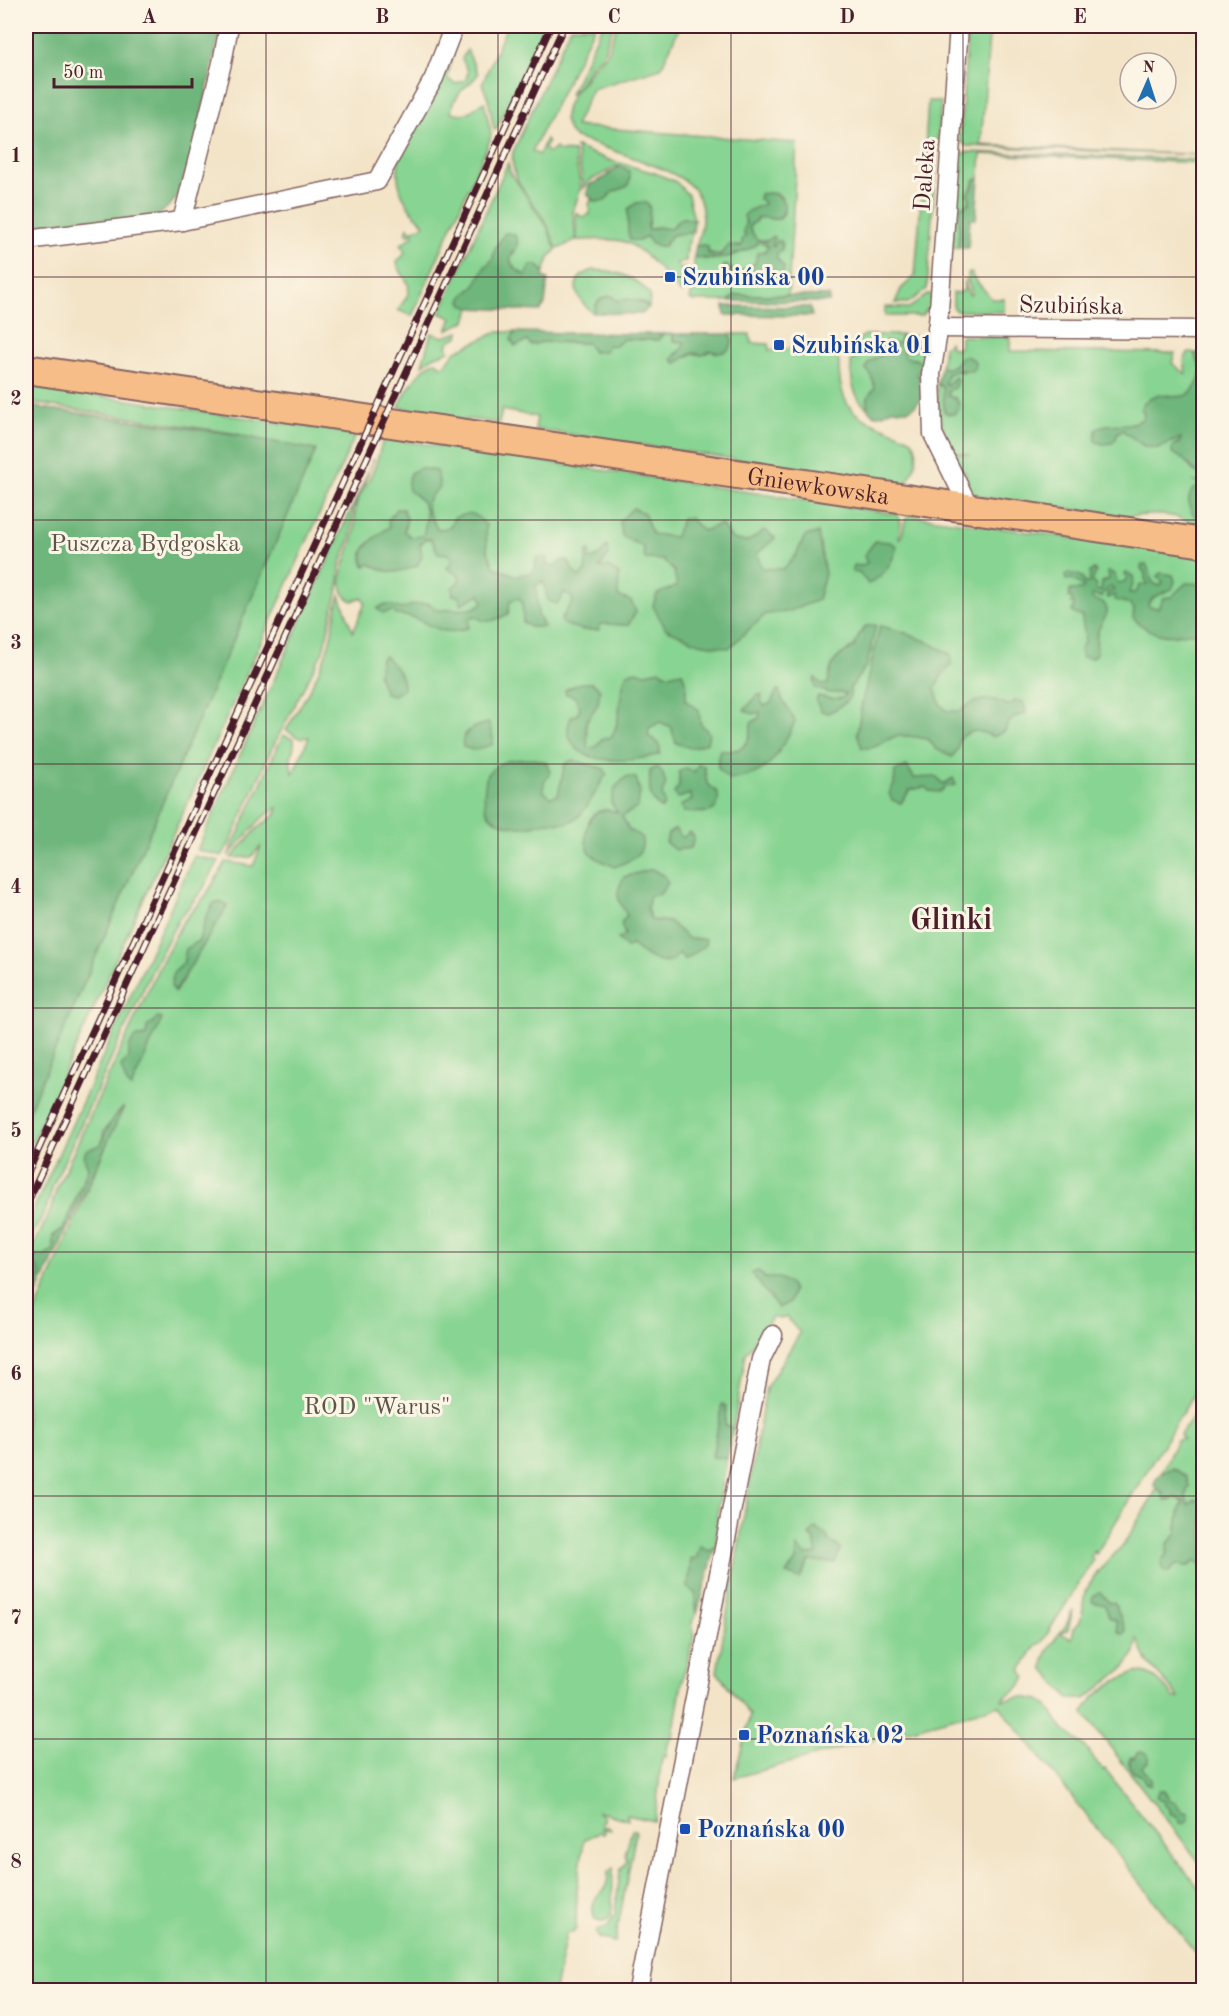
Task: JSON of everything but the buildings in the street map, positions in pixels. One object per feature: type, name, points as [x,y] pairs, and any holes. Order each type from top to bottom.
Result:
[{"type":"main road","name":"Gniewkowska","points":[[26,369],[1203,543]]},
{"type":"street","points":[[182,221],[222,63],[229,26]]},
{"type":"street","points":[[26,240],[182,221],[377,181],[434,78],[454,26]]},
{"type":"street","name":"Daleka","points":[[959,26],[937,328],[931,374],[933,434],[970,509]]},
{"type":"street","name":"Szubińska","points":[[937,328],[1203,330]]},
{"type":"street","points":[[638,1990],[761,1359],[773,1335]]},
{"type":"green space","points":[[26,26],[221,26],[193,156],[177,198],[158,216],[26,234]]},
{"type":"green space","points":[[507,26],[544,26],[496,130],[482,84]]},
{"type":"green space","points":[[571,26],[595,26],[532,151],[539,155],[546,139],[548,142],[544,149],[549,153],[555,148],[559,151],[574,152],[581,187],[573,212],[576,240],[558,249],[546,223],[518,181],[512,162],[513,152]]},
{"type":"green space","points":[[602,26],[613,26],[602,57],[592,64],[579,86],[569,96]]},
{"type":"green space","points":[[617,26],[680,26],[661,68],[592,89],[575,126],[797,143],[788,295],[735,295],[729,301],[693,301],[690,299],[695,282],[694,257],[723,258],[750,248],[758,242],[768,247],[755,263],[747,270],[738,272],[724,266],[725,274],[745,278],[749,272],[762,273],[781,263],[777,259],[777,253],[782,249],[772,246],[775,238],[767,241],[756,239],[750,229],[750,225],[758,218],[780,219],[784,213],[782,198],[778,194],[769,193],[762,200],[764,204],[753,210],[745,220],[746,234],[742,245],[726,248],[721,254],[711,253],[704,245],[696,246],[701,227],[700,199],[685,181],[658,167],[576,138],[570,133],[564,120],[567,106],[574,92],[593,67],[604,58]]},
{"type":"green space","points":[[968,26],[974,26],[977,31],[989,36],[981,145],[1203,155],[966,146],[960,140]]},
{"type":"green space","points":[[451,49],[453,54],[447,78],[455,84],[466,80],[468,71],[462,59],[467,50],[478,74],[453,102],[451,113],[466,114],[484,102],[491,133],[490,140],[412,316],[398,310],[409,288],[397,261],[403,256],[405,250],[400,245],[413,236],[412,233],[406,233],[408,227],[410,230],[415,230],[424,225],[404,198],[399,186],[399,159]]},
{"type":"green space","points":[[928,101],[941,102],[937,150],[925,148]]},
{"type":"green space","points":[[576,147],[676,182],[688,195],[694,220],[680,219],[670,229],[658,227],[648,230],[647,226],[650,221],[628,216],[631,240],[639,241],[646,236],[652,244],[664,246],[672,235],[693,232],[687,246],[686,261],[677,263],[680,269],[686,268],[681,293],[655,264],[633,246],[614,240],[577,240],[576,213],[582,217],[590,214],[591,200],[597,202],[608,198],[622,167],[615,166],[590,181],[584,188]]},
{"type":"green space","points":[[924,152],[937,153],[935,184],[922,184]]},
{"type":"green space","points":[[966,152],[1203,160],[1203,163],[981,154],[979,179],[975,179],[970,191],[969,203],[960,208],[958,248],[952,247],[958,155]]},
{"type":"green space","points":[[508,163],[510,172],[547,226],[556,250],[550,256],[544,272],[537,265],[526,275],[513,266],[510,257],[515,252],[499,245],[494,250],[493,259],[485,267],[474,287],[464,295],[463,304],[470,308],[466,321],[447,330],[452,318],[440,313]]},
{"type":"green space","points":[[618,167],[629,171],[628,186],[611,193],[605,201],[591,198],[587,193],[589,185],[604,178]]},
{"type":"green space","points":[[975,179],[979,179],[976,219],[970,219],[968,248],[958,248],[960,208],[969,203],[970,198],[967,194],[972,189]]},
{"type":"green space","points":[[922,187],[934,188],[927,289],[908,303],[895,303],[901,289],[915,276]]},
{"type":"green space","points":[[769,193],[778,196],[783,202],[782,215],[779,219],[762,217],[756,219],[750,225],[750,229],[756,239],[767,241],[773,236],[775,238],[772,245],[774,247],[777,241],[781,241],[782,249],[777,253],[777,259],[784,267],[780,277],[755,271],[749,273],[745,278],[748,282],[743,283],[733,274],[725,274],[724,266],[727,265],[737,271],[755,264],[757,253],[765,251],[768,247],[764,243],[758,242],[748,250],[725,257],[710,259],[694,257],[696,246],[708,247],[708,253],[713,255],[721,254],[729,245],[739,247],[742,245],[746,234],[743,233],[746,223],[744,216],[748,211],[764,204],[759,199],[760,194]]},
{"type":"green space","points":[[644,202],[649,205],[650,209],[648,230],[658,227],[670,229],[684,218],[694,220],[693,232],[672,235],[664,246],[655,245],[646,236],[639,241],[630,240],[628,209],[636,203]]},
{"type":"green space","points":[[505,233],[514,234],[517,241],[511,260],[515,268],[526,275],[531,265],[537,265],[544,272],[543,277],[548,279],[545,304],[540,311],[470,308],[461,301],[464,295],[474,287],[485,267],[493,259],[494,250]]},
{"type":"green space","points":[[594,270],[618,273],[638,283],[650,295],[649,307],[641,301],[617,301],[611,296],[599,301],[593,313],[582,302],[576,289],[580,278]]},
{"type":"green space","points":[[968,273],[972,273],[972,276],[992,299],[1004,299],[1004,312],[956,311],[953,306],[953,293],[964,290],[965,279],[966,289],[970,295],[972,293]]},
{"type":"green space","points":[[928,294],[932,294],[930,307],[921,316],[885,316],[885,307],[909,308]]},
{"type":"green space","points":[[735,295],[829,296],[829,302],[729,301]]},
{"type":"green space","points":[[612,296],[617,301],[634,300],[649,307],[642,314],[593,313],[600,300]]},
{"type":"green space","points":[[724,306],[810,307],[812,316],[725,315]]},
{"type":"green space","points":[[459,332],[458,337],[450,340],[447,345],[449,351],[433,357],[422,365],[431,333],[444,337]]},
{"type":"green space","points":[[497,332],[515,332],[511,340],[527,341],[531,345],[543,342],[588,343],[593,352],[622,339],[658,340],[663,334],[673,334],[673,341],[684,342],[684,346],[674,356],[676,363],[693,353],[702,355],[732,339],[730,334],[750,334],[751,343],[769,344],[769,350],[790,349],[791,345],[817,348],[839,361],[840,382],[850,408],[870,422],[912,440],[915,445],[916,463],[904,485],[535,429],[537,417],[502,410],[499,423],[468,419],[467,421],[452,418],[450,415],[446,417],[399,407],[409,388],[425,368],[436,362],[441,366],[445,365],[456,351]]},
{"type":"green space","points":[[515,332],[663,334],[658,340],[623,339],[616,346],[608,345],[605,351],[593,352],[587,343],[543,342],[531,345],[527,341],[515,346],[511,340]]},
{"type":"green space","points":[[673,334],[730,334],[732,344],[724,352],[711,351],[702,355],[693,353],[676,363],[672,360],[684,346],[684,342],[673,341]]},
{"type":"green space","points":[[865,335],[902,335],[898,344],[884,345],[883,354],[868,363],[866,369],[871,374],[875,388],[867,405],[868,409],[856,393],[851,368],[851,361],[855,359],[854,342]]},
{"type":"green space","points":[[902,335],[911,336],[917,344],[916,349],[910,352],[903,351],[903,355],[922,363],[922,369],[917,373],[923,379],[923,398],[909,410],[891,409],[884,414],[873,414],[867,406],[870,394],[875,388],[871,375],[866,369],[868,363],[883,354],[885,341],[898,344]]},
{"type":"green space","points":[[911,336],[931,336],[925,387],[917,373],[916,359],[903,355],[903,350],[910,352],[915,338]]},
{"type":"green space","points":[[960,336],[1010,337],[1010,351],[1175,353],[1172,363],[1186,374],[1184,360],[1188,353],[1194,353],[1202,370],[1198,384],[1191,393],[1181,397],[1167,395],[1144,414],[1143,419],[1134,424],[1115,426],[1117,433],[1122,430],[1141,444],[1151,448],[1167,445],[1181,438],[1182,440],[1174,445],[1192,470],[1203,475],[1203,482],[1193,482],[1203,483],[1203,489],[1200,487],[1197,519],[1203,520],[1203,528],[1188,520],[1171,516],[1100,514],[1043,504],[994,499],[975,494],[968,489],[966,473],[960,469],[951,453],[970,455],[950,451],[938,413],[937,384],[944,387],[944,411],[955,398],[948,396],[951,383],[945,384],[947,374],[954,371],[964,372],[958,362],[950,368],[941,367],[944,347],[949,342],[951,347],[957,349],[961,343]]},
{"type":"green space","points":[[1194,353],[1203,353],[1203,475],[1172,453],[1174,445],[1180,443],[1181,438],[1157,448],[1144,446],[1122,430],[1117,433],[1112,443],[1102,444],[1095,441],[1096,430],[1101,427],[1111,424],[1129,424],[1143,419],[1144,414],[1141,408],[1148,399],[1164,395],[1181,397],[1189,394],[1196,385],[1202,370]]},
{"type":"green space","points":[[960,357],[973,359],[976,365],[973,371],[959,370],[947,374],[945,383],[947,385],[955,377],[958,380],[954,388],[948,391],[948,396],[956,400],[959,408],[954,414],[948,414],[944,411],[943,387],[937,384],[941,367],[952,366]]},
{"type":"green space","points":[[26,385],[356,434],[26,1156],[26,1046],[261,448],[239,434],[26,402]]},
{"type":"green space","name":"Puszcza Bydgoska","points":[[26,406],[227,433],[316,450],[26,1117]]},
{"type":"green space","name":"ROD \"Warus\"","points":[[384,438],[897,514],[901,522],[899,538],[901,538],[908,515],[1203,556],[1203,1379],[1096,1554],[1094,1551],[1091,1556],[1093,1561],[1042,1642],[1035,1646],[1021,1670],[1025,1679],[1014,1692],[1002,1700],[1022,1697],[1040,1700],[1047,1705],[1064,1730],[1083,1745],[1103,1770],[1105,1769],[1203,1893],[1203,1962],[999,1705],[734,1778],[750,1715],[717,1672],[766,1388],[800,1333],[786,1317],[781,1319],[772,1317],[746,1353],[733,1429],[731,1428],[725,1458],[727,1458],[717,1516],[716,1546],[710,1551],[706,1549],[695,1597],[697,1614],[692,1625],[695,1635],[683,1676],[673,1736],[668,1744],[666,1757],[663,1755],[661,1764],[655,1821],[627,1815],[628,1820],[596,1811],[603,1816],[604,1821],[601,1821],[601,1824],[610,1827],[611,1830],[601,1827],[606,1830],[604,1834],[600,1832],[584,1840],[577,1890],[576,1927],[574,1932],[566,1934],[555,1990],[26,1990],[26,1334],[122,1108],[104,1131],[101,1145],[84,1157],[88,1168],[63,1229],[53,1236],[53,1250],[32,1263],[38,1268],[40,1277],[26,1285],[26,1261],[50,1212],[56,1190],[156,973],[182,923],[206,895],[226,862],[253,866],[261,846],[251,857],[231,858],[258,828],[276,814],[278,807],[261,819],[228,856],[283,735],[294,739],[290,762],[293,773],[309,737],[299,738],[286,730],[323,661],[340,595],[353,632],[365,603],[362,597],[353,601],[345,596],[341,580],[354,534],[356,506],[374,469]],"holes":[[[389,527],[380,568],[370,564],[364,566],[362,554],[365,549],[373,539]],[[228,905],[175,991],[174,992],[173,973],[183,964],[193,944],[199,941],[206,917]]]},
{"type":"green space","points":[[374,459],[353,510],[351,536],[340,566],[339,585],[323,651],[271,750],[231,841],[222,856],[197,850]]},
{"type":"green space","points":[[420,468],[437,471],[440,487],[430,497],[427,506],[430,517],[438,529],[449,528],[454,518],[465,514],[469,513],[478,517],[486,525],[487,549],[494,567],[517,576],[534,572],[537,558],[548,557],[546,564],[553,566],[563,560],[568,561],[579,577],[585,571],[587,551],[590,551],[589,560],[600,555],[607,546],[609,555],[599,568],[608,567],[619,574],[618,596],[631,601],[636,612],[628,625],[602,624],[599,625],[600,630],[582,630],[563,624],[561,619],[573,601],[570,595],[563,592],[557,604],[548,601],[543,581],[536,585],[538,615],[544,627],[530,627],[523,622],[522,602],[518,598],[510,601],[508,614],[487,621],[475,616],[469,619],[469,627],[458,631],[440,630],[416,619],[396,615],[394,611],[383,613],[377,609],[386,605],[401,609],[428,603],[439,611],[473,608],[483,602],[480,594],[461,604],[460,597],[453,595],[452,588],[459,581],[460,576],[447,568],[452,561],[448,554],[438,553],[431,539],[425,539],[420,545],[422,556],[417,566],[393,572],[370,564],[365,566],[363,554],[365,549],[373,539],[389,527],[388,521],[396,509],[403,509],[407,518],[404,531],[411,537],[423,536],[426,522],[424,505],[416,495],[409,491],[408,482],[410,473]]},
{"type":"green space","points":[[1200,487],[1203,489],[1203,520],[1194,515],[1189,503],[1193,489]]},
{"type":"green space","points":[[633,508],[644,513],[652,534],[675,537],[682,519],[690,518],[703,531],[721,524],[732,539],[747,542],[765,530],[775,538],[757,554],[762,568],[783,569],[796,555],[805,536],[818,533],[825,574],[818,600],[787,612],[766,614],[729,648],[699,643],[666,629],[653,606],[657,594],[677,586],[674,571],[663,560],[645,559],[643,547],[622,536],[620,521]]},
{"type":"green space","points":[[875,541],[890,542],[897,546],[887,568],[868,584],[859,572],[852,572],[854,565],[861,566],[867,563],[864,556]]},
{"type":"green space","points":[[1142,565],[1146,565],[1151,580],[1156,585],[1160,586],[1163,582],[1158,577],[1160,573],[1173,575],[1175,582],[1172,589],[1154,597],[1149,607],[1158,608],[1163,598],[1171,597],[1186,583],[1203,584],[1203,635],[1186,633],[1170,636],[1147,629],[1133,618],[1134,609],[1130,604],[1115,600],[1114,595],[1108,598],[1107,593],[1114,590],[1111,587],[1103,593],[1102,597],[1092,595],[1096,601],[1103,602],[1107,612],[1098,631],[1097,653],[1091,658],[1082,657],[1080,649],[1085,637],[1082,616],[1072,612],[1073,598],[1069,598],[1070,590],[1081,590],[1084,587],[1072,579],[1066,580],[1065,576],[1069,573],[1075,574],[1082,577],[1084,583],[1089,583],[1090,572],[1094,569],[1096,572],[1092,582],[1096,586],[1095,590],[1101,591],[1102,582],[1109,579],[1108,572],[1113,573],[1118,583],[1124,582],[1127,573],[1133,576],[1133,584],[1129,593],[1136,593],[1139,586],[1148,584],[1141,568]]},
{"type":"green space","points":[[876,625],[867,665],[850,688],[849,697],[841,706],[828,713],[821,711],[816,701],[818,696],[831,699],[843,698],[846,693],[830,693],[815,688],[815,678],[822,685],[828,684],[830,670],[835,661],[854,647],[866,626]]},
{"type":"green space","points":[[880,626],[917,637],[951,655],[951,665],[942,675],[935,689],[940,704],[947,711],[960,711],[982,700],[994,700],[1006,705],[1012,704],[1015,700],[1023,702],[1025,714],[1012,719],[1005,731],[994,737],[976,731],[964,735],[959,739],[958,749],[952,757],[936,749],[928,739],[907,736],[894,737],[879,745],[862,748],[857,733]]},
{"type":"green space","points":[[385,656],[395,667],[402,680],[403,690],[393,695],[385,693],[378,675],[381,658]]},
{"type":"green space","points":[[660,670],[669,675],[682,672],[686,684],[686,701],[699,710],[700,723],[709,733],[707,743],[690,748],[676,743],[671,727],[660,722],[649,728],[648,736],[660,747],[660,754],[649,757],[606,760],[581,752],[572,743],[568,726],[571,717],[578,714],[580,707],[575,697],[566,694],[565,690],[580,683],[592,683],[600,689],[598,704],[586,722],[588,748],[596,747],[602,739],[611,737],[615,730],[627,673]]},
{"type":"green space","points":[[777,690],[795,722],[789,734],[777,754],[763,769],[754,774],[729,779],[718,767],[720,750],[734,750],[744,746],[750,737],[751,723],[759,718],[760,712],[753,714],[744,710],[758,695],[762,695],[761,701],[764,706],[771,703]]},
{"type":"green space","points":[[489,723],[493,738],[492,745],[473,750],[463,747],[466,733]]},
{"type":"green space","points":[[534,759],[546,762],[550,772],[544,783],[543,791],[551,797],[558,795],[565,764],[573,760],[604,769],[607,774],[584,810],[572,821],[547,822],[525,827],[511,826],[497,821],[485,806],[487,774],[504,762]]},
{"type":"green space","points":[[699,764],[704,766],[707,783],[718,793],[718,801],[716,807],[709,812],[684,812],[680,806],[692,800],[690,794],[678,798],[674,793],[679,786],[679,772],[685,768],[694,772]]},
{"type":"green space","points":[[907,766],[914,778],[937,777],[943,784],[953,778],[956,785],[945,787],[940,792],[929,791],[925,787],[910,790],[901,803],[892,800],[889,793],[894,784],[895,771]]},
{"type":"green space","points":[[657,767],[662,772],[666,783],[662,794],[665,804],[662,809],[654,802],[650,788],[650,771]]},
{"type":"green space","points":[[626,777],[636,778],[640,792],[637,808],[622,816],[629,830],[642,837],[642,843],[639,853],[615,867],[590,852],[586,843],[586,831],[590,820],[598,812],[608,810],[618,813],[611,803],[615,788]]},
{"type":"green space","points":[[675,829],[682,838],[690,832],[694,837],[691,848],[675,850],[666,843],[668,834]]},
{"type":"green space","points":[[194,856],[219,861],[203,889],[179,919],[155,964],[53,1185],[46,1209],[26,1247],[26,1226]]},
{"type":"green space","points":[[652,869],[664,876],[668,883],[660,894],[650,896],[647,909],[651,920],[670,922],[689,939],[706,939],[705,945],[685,960],[679,953],[668,962],[656,961],[632,945],[626,948],[618,939],[625,935],[621,923],[627,915],[618,896],[621,883],[624,877]]},
{"type":"green space","points":[[214,903],[228,905],[175,992],[171,986],[173,973],[183,964],[186,949],[199,941],[206,917]]},
{"type":"green space","points":[[158,1018],[162,1019],[131,1088],[126,1082],[121,1067],[129,1058],[129,1048],[134,1038],[146,1036],[147,1027]]},
{"type":"green space","points":[[124,1107],[33,1302],[26,1299],[26,1285],[40,1277],[38,1268],[31,1263],[36,1256],[45,1256],[53,1250],[53,1236],[63,1229],[85,1178],[88,1168],[84,1157],[86,1150],[101,1145],[110,1124]]},
{"type":"green space","points":[[758,1271],[765,1278],[779,1278],[789,1283],[793,1291],[790,1302],[778,1308],[751,1273]]},
{"type":"green space","points":[[1203,1402],[1201,1417],[1203,1443],[1200,1443],[1199,1456],[1203,1457],[1203,1501],[1196,1500],[1189,1505],[1186,1495],[1189,1486],[1172,1468],[1161,1473],[1177,1440],[1183,1439],[1180,1435]]},
{"type":"green space","points":[[722,1404],[726,1406],[725,1425],[733,1429],[727,1458],[712,1457]]},
{"type":"green space","points":[[1172,1468],[1186,1476],[1189,1486],[1186,1495],[1188,1505],[1196,1500],[1203,1501],[1204,1565],[1196,1561],[1188,1566],[1176,1565],[1169,1572],[1164,1571],[1161,1562],[1167,1554],[1168,1543],[1176,1535],[1183,1501],[1175,1497],[1165,1500],[1162,1493],[1154,1486],[1158,1477]]},
{"type":"green space","points":[[1157,1489],[1169,1500],[1175,1497],[1182,1501],[1183,1505],[1180,1508],[1176,1535],[1168,1543],[1167,1554],[1163,1559],[1173,1567],[1188,1566],[1197,1561],[1203,1565],[1203,1867],[1084,1713],[1093,1699],[1110,1685],[1130,1674],[1140,1672],[1151,1675],[1175,1698],[1179,1697],[1148,1663],[1137,1639],[1135,1652],[1125,1667],[1084,1699],[1070,1699],[1043,1668],[1047,1652],[1073,1610],[1068,1629],[1061,1634],[1072,1638],[1074,1628],[1080,1622],[1082,1615],[1085,1592],[1096,1574],[1124,1544]]},
{"type":"green space","points":[[815,1528],[826,1534],[829,1541],[841,1548],[835,1563],[809,1561],[800,1579],[786,1574],[796,1561],[797,1547],[806,1555],[817,1554],[814,1539],[809,1536]]},
{"type":"green space","points":[[700,1546],[710,1551],[716,1546],[697,1614],[695,1593],[688,1588],[691,1558],[696,1559]]},
{"type":"green space","points":[[1100,1592],[1109,1603],[1114,1602],[1118,1609],[1126,1630],[1124,1634],[1117,1631],[1116,1621],[1109,1617],[1105,1605],[1092,1602],[1093,1596]]},
{"type":"green space","points":[[1138,1752],[1148,1755],[1148,1762],[1142,1767],[1150,1777],[1151,1786],[1145,1783],[1142,1777],[1133,1772],[1129,1766],[1129,1760],[1131,1757],[1134,1758]]},
{"type":"green space","points":[[1159,1790],[1164,1790],[1170,1800],[1175,1802],[1183,1812],[1188,1812],[1189,1819],[1180,1823],[1178,1817],[1170,1813],[1170,1809],[1164,1805],[1165,1801],[1159,1800],[1156,1796]]},
{"type":"green space","points":[[632,1830],[636,1832],[615,1942],[599,1938],[596,1933],[608,1926],[615,1914],[620,1871],[627,1861],[625,1854]]},
{"type":"green space","points":[[613,1868],[610,1918],[603,1921],[595,1920],[593,1904],[605,1887],[608,1872]]},
{"type":"railway","points":[[26,1177],[551,26]]},
{"type":"railway","points":[[26,1206],[564,26]]},
{"type":"place","name":"Szubińska 00","points":[[670,277]]},
{"type":"place","name":"Szubińska 01","points":[[779,345]]},
{"type":"place","name":"Poznańska 02","points":[[744,1735]]},
{"type":"place","name":"Poznańska 00","points":[[685,1829]]},
{"type":"district","name":"Glinki","points":[[951,919]]}]
